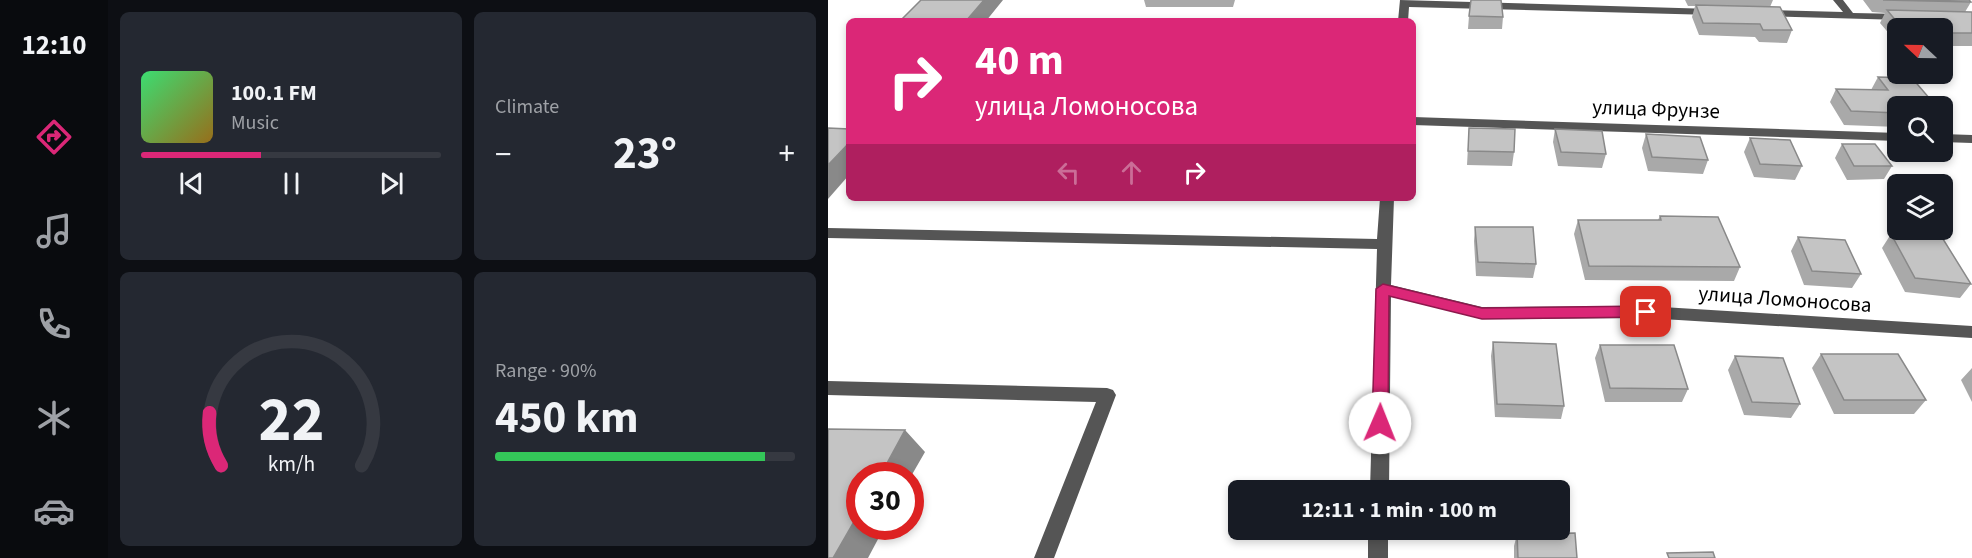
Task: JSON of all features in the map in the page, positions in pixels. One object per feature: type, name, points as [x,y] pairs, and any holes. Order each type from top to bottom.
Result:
[{"type":"street","points":[[1838,0],[1851,16]]},
{"type":"street","points":[[1403,18],[1405,2],[1722,12]]},
{"type":"street","points":[[1757,13],[1917,18]]},
{"type":"street","name":"улица Фрунзе","points":[[1416,121],[1887,137]]},
{"type":"street","points":[[1953,138],[1972,139]]},
{"type":"street","points":[[1379,480],[1384,244],[1388,201]]},
{"type":"street","points":[[828,233],[1384,244]]},
{"type":"street","name":"улица Ломоносова","points":[[1383,289],[1482,314],[1646,312],[1972,332]]},
{"type":"street","points":[[828,388],[1107,395],[1044,558]]},
{"type":"street","points":[[1378,540],[1378,558]]},
{"type":"building","points":[[921,0],[984,0],[969,18],[903,18]]},
{"type":"building","points":[[1471,0],[1501,0],[1503,17],[1469,16]]},
{"type":"building","points":[[1883,0],[1969,0],[1971,2]]},
{"type":"building","points":[[1696,5],[1780,7],[1792,30],[1763,30],[1760,24],[1703,23]]},
{"type":"building","points":[[1887,10],[1972,12],[1972,33],[1953,33],[1953,18],[1894,18]]},
{"type":"building","points":[[1878,77],[1887,77],[1887,84],[1917,84],[1927,96],[1887,96],[1887,113],[1851,111],[1836,89],[1888,90]]},
{"type":"building","points":[[828,128],[846,129],[846,146],[828,165]]},
{"type":"building","points":[[1469,128],[1515,129],[1514,152],[1468,151]]},
{"type":"building","points":[[1555,129],[1602,131],[1606,154],[1561,152]]},
{"type":"building","points":[[1646,134],[1700,137],[1708,160],[1652,157]]},
{"type":"building","points":[[1750,138],[1790,140],[1802,166],[1760,164]]},
{"type":"building","points":[[1842,144],[1875,144],[1892,166],[1854,166]]},
{"type":"building","points":[[1660,216],[1718,217],[1740,267],[1589,266],[1578,220],[1661,220]]},
{"type":"building","points":[[1475,227],[1533,227],[1536,264],[1478,262]]},
{"type":"building","points":[[1798,237],[1845,240],[1861,274],[1812,271]]},
{"type":"building","points":[[1894,240],[1944,240],[1971,284],[1915,278]]},
{"type":"building","points":[[1493,342],[1556,344],[1564,406],[1497,404]]},
{"type":"building","points":[[1600,345],[1674,345],[1688,389],[1610,388]]},
{"type":"building","points":[[1821,354],[1898,354],[1926,400],[1844,400]]},
{"type":"building","points":[[1735,356],[1783,358],[1800,404],[1752,402]]},
{"type":"building","points":[[828,429],[905,430],[888,462],[846,462],[846,535],[833,558],[828,558]]},
{"type":"building","points":[[1570,533],[1575,533],[1577,558],[1518,558],[1517,540],[1570,540]]},
{"type":"building","points":[[1713,552],[1715,558],[1669,558],[1667,553]]},
{"type":"route","points":[[1380,423],[1383,289],[1482,314],[1646,312]]}]
